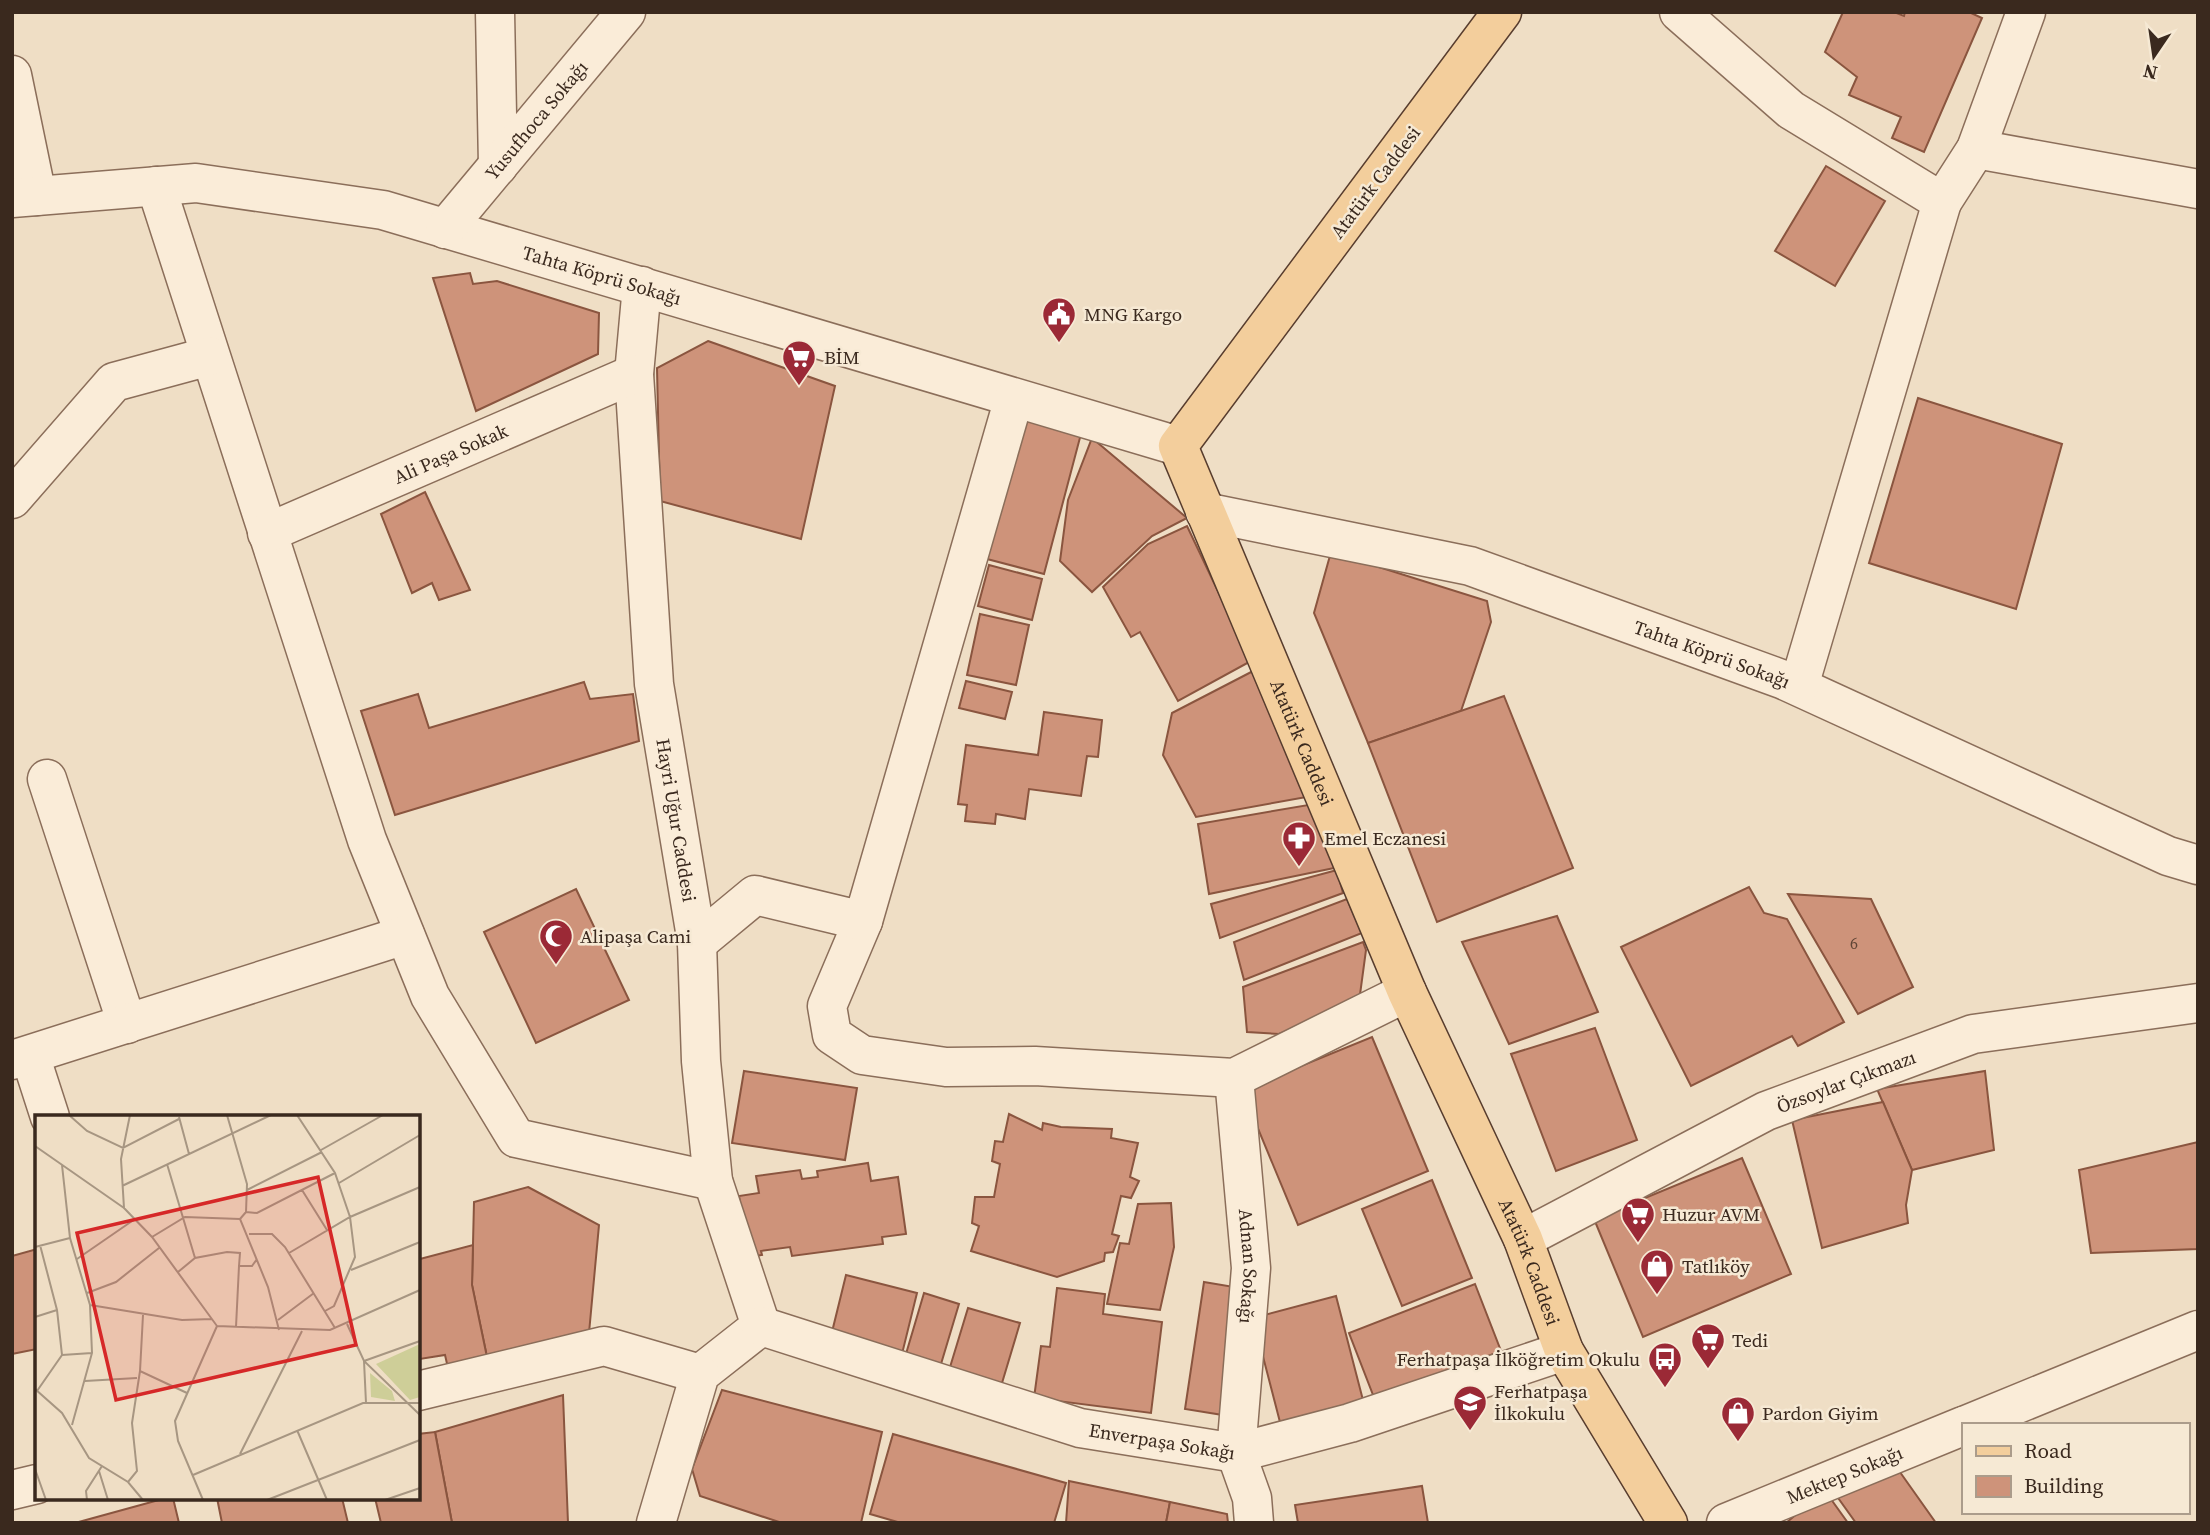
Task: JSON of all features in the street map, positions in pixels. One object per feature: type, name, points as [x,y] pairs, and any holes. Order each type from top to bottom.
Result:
[{"type":"main road","name":"Atatürk Caddesi","points":[[1502,12],[1178,446],[1407,992],[1523,1239],[1564,1351],[1668,1523]]},
{"type":"street","points":[[495,12],[498,166]]},
{"type":"street","name":"Yusufhoca Sokağı","points":[[446,229],[626,12]]},
{"type":"street","points":[[1679,12],[1791,110],[1942,202]]},
{"type":"street","points":[[1799,686],[1942,202],[1976,149],[2026,12]]},
{"type":"street","points":[[12,75],[24,197]]},
{"type":"street","points":[[1976,149],[2198,189]]},
{"type":"street","name":"Tahta Köprü Sokağı","points":[[24,197],[196,183],[383,210],[1178,446]]},
{"type":"street","points":[[156,186],[367,840],[430,996],[516,1138],[713,1181]]},
{"type":"street","name":"Hayri Uğur Caddesi","points":[[642,286],[634,374],[654,684],[697,943],[701,1061],[713,1181],[761,1325]]},
{"type":"street","points":[[12,499],[114,382],[210,356]]},
{"type":"street","name":"Ali Paşa Sokak","points":[[267,533],[634,374]]},
{"type":"street","points":[[1014,398],[863,921],[827,1006],[832,1035],[863,1055],[946,1067],[1035,1066],[1234,1078],[1407,992]]},
{"type":"street","name":"Tahta Köprü Sokağı","points":[[1205,512],[1470,566],[1799,686],[2168,856],[2198,865]]},
{"type":"street","points":[[47,779],[127,1024]]},
{"type":"street","points":[[697,943],[755,895],[863,921]]},
{"type":"street","points":[[49,1115],[21,1058],[405,934]]},
{"type":"street","name":"Özsoylar Çıkmazı","points":[[1523,1239],[1766,1111],[1973,1034],[2198,1003]]},
{"type":"street","name":"Adnan Sokağı","points":[[1234,1078],[1251,1268],[1236,1453]]},
{"type":"street","points":[[656,1523],[700,1374],[761,1325]]},
{"type":"street","name":"Enverpaşa Sokağı","points":[[761,1325],[1080,1428],[1236,1453],[1350,1423],[1564,1351]]},
{"type":"street","name":"Mektep Sokağı","points":[[1970,1423],[2198,1330]]},
{"type":"street","points":[[420,1391],[604,1346],[700,1374]]},
{"type":"street","name":"Mektep Sokağı","points":[[1726,1523],[1962,1426]]},
{"type":"street","points":[[1236,1453],[1252,1498],[1254,1523]]},
{"type":"street","points":[[12,1490],[35,1485]]},
{"type":"building","points":[[1843,12],[1894,12],[1904,16],[1905,12],[1969,12],[1982,18],[1924,152],[1892,138],[1901,117],[1849,95],[1857,77],[1825,52]]},
{"type":"building","points":[[1826,166],[1885,201],[1835,286],[1775,251]]},
{"type":"building","points":[[470,273],[473,284],[497,281],[599,313],[598,354],[476,411],[433,278]]},
{"type":"building","points":[[708,341],[835,386],[801,539],[660,501],[657,368]]},
{"type":"building","points":[[1918,398],[2062,444],[2016,609],[1869,563]]},
{"type":"building","points":[[1026,414],[1082,430],[1044,574],[987,559]]},
{"type":"building","points":[[1092,438],[1187,518],[1152,536],[1092,592],[1060,561],[1068,500]]},
{"type":"building","points":[[425,492],[470,590],[439,600],[432,583],[412,593],[381,514]]},
{"type":"building","points":[[1187,526],[1251,661],[1178,701],[1140,632],[1131,637],[1103,587],[1148,544]]},
{"type":"building","points":[[1331,552],[1487,601],[1491,622],[1461,711],[1368,743],[1314,613]]},
{"type":"building","points":[[989,565],[1042,579],[1032,620],[978,606]]},
{"type":"building","points":[[980,614],[1029,625],[1016,685],[967,675]]},
{"type":"building","points":[[1257,669],[1312,796],[1196,817],[1163,755],[1172,713]]},
{"type":"building","points":[[966,681],[1012,692],[1005,719],[959,708]]},
{"type":"building","points":[[584,682],[590,699],[633,694],[639,741],[395,815],[361,711],[418,694],[429,728]]},
{"type":"building","points":[[1504,696],[1573,868],[1437,922],[1368,743]]},
{"type":"building","points":[[1044,712],[1102,720],[1098,757],[1087,756],[1081,796],[1029,789],[1025,819],[996,814],[995,824],[965,821],[967,805],[958,804],[966,745],[1038,755]]},
{"type":"building","points":[[1314,804],[1339,867],[1209,894],[1198,824]]},
{"type":"building","points":[[1337,870],[1343,893],[1220,938],[1211,904]]},
{"type":"building","points":[[1749,887],[1764,913],[1787,919],[1844,1022],[1798,1046],[1792,1036],[1691,1086],[1621,947]]},
{"type":"building","name":"Alipaşa Cami","points":[[576,889],[629,1000],[536,1043],[484,932]]},
{"type":"building","points":[[1788,894],[1871,899],[1913,987],[1858,1014]]},
{"type":"building","points":[[1347,899],[1362,933],[1244,980],[1234,942]]},
{"type":"building","points":[[1557,916],[1598,1012],[1509,1044],[1462,942]]},
{"type":"building","points":[[1363,942],[1366,950],[1359,1002],[1279,1034],[1247,1032],[1243,987]]},
{"type":"building","points":[[1595,1028],[1637,1140],[1556,1171],[1511,1054]]},
{"type":"building","points":[[1372,1037],[1428,1171],[1298,1225],[1242,1090]]},
{"type":"building","points":[[744,1071],[857,1088],[845,1160],[732,1143]]},
{"type":"building","points":[[1985,1071],[1994,1150],[1912,1170],[1877,1089]]},
{"type":"building","points":[[1883,1102],[1912,1170],[1906,1205],[1908,1223],[1822,1248],[1792,1120]]},
{"type":"building","points":[[1009,1114],[1042,1130],[1043,1123],[1061,1127],[1112,1129],[1111,1138],[1138,1143],[1130,1177],[1139,1181],[1131,1198],[1121,1196],[1112,1234],[1119,1236],[1113,1252],[1105,1253],[1104,1261],[1057,1277],[971,1251],[979,1226],[972,1223],[975,1197],[994,1197],[1000,1164],[992,1161],[995,1141],[1003,1142]]},
{"type":"building","points":[[2198,1142],[2198,1249],[2091,1253],[2079,1170]]},
{"type":"building","points":[[1742,1158],[1791,1274],[1643,1337],[1594,1219]]},
{"type":"building","points":[[868,1163],[871,1181],[898,1177],[906,1234],[882,1237],[883,1244],[792,1256],[790,1247],[761,1251],[762,1255],[748,1257],[739,1196],[759,1193],[756,1176],[800,1170],[802,1179],[818,1177],[817,1171]]},
{"type":"building","points":[[1432,1180],[1472,1278],[1402,1306],[1362,1209]]},
{"type":"building","points":[[528,1187],[599,1225],[589,1333],[487,1357],[472,1285],[474,1202]]},
{"type":"building","points":[[1171,1203],[1174,1247],[1160,1310],[1107,1304],[1120,1243],[1129,1244],[1138,1204]]},
{"type":"building","points":[[473,1245],[472,1285],[487,1357],[448,1368],[445,1355],[420,1359],[420,1259]]},
{"type":"building","points":[[35,1250],[35,1349],[12,1354],[12,1256]]},
{"type":"building","points":[[846,1275],[917,1293],[901,1358],[832,1332]]},
{"type":"building","points":[[1204,1282],[1240,1288],[1229,1416],[1185,1409]]},
{"type":"building","points":[[1475,1284],[1501,1351],[1375,1400],[1349,1333]]},
{"type":"building","points":[[1057,1288],[1105,1294],[1103,1314],[1162,1322],[1151,1413],[1034,1398],[1041,1346],[1050,1347]]},
{"type":"building","points":[[924,1293],[959,1304],[938,1374],[903,1364]]},
{"type":"building","points":[[1336,1296],[1364,1404],[1281,1426],[1253,1318]]},
{"type":"building","points":[[968,1308],[1020,1323],[999,1393],[947,1377]]},
{"type":"building","points":[[722,1390],[882,1432],[861,1523],[782,1523],[700,1496],[692,1469]]},
{"type":"building","points":[[563,1395],[568,1523],[452,1523],[435,1432]]},
{"type":"building","points":[[435,1432],[452,1523],[381,1523],[375,1500],[420,1500],[420,1434]]},
{"type":"building","points":[[893,1434],[1066,1483],[1054,1523],[901,1523],[870,1514]]},
{"type":"building","points":[[1890,1458],[1936,1523],[1856,1523],[1836,1495]]},
{"type":"building","points":[[1069,1481],[1170,1502],[1166,1523],[1066,1523]]},
{"type":"building","points":[[1422,1486],[1428,1523],[1298,1523],[1295,1505]]},
{"type":"building","points":[[1828,1495],[1848,1523],[1786,1523],[1799,1512]]},
{"type":"building","points":[[159,1500],[173,1500],[179,1523],[75,1523]]},
{"type":"building","points":[[217,1500],[342,1500],[348,1523],[222,1523]]},
{"type":"building","points":[[1170,1502],[1227,1514],[1228,1523],[1166,1523]]},
{"type":"place","name":"MNG Kargo","points":[[1059,344]]},
{"type":"place","name":"BİM","points":[[799,387]]},
{"type":"place","name":"Emel Eczanesi","points":[[1299,868]]},
{"type":"place","name":"Alipaşa Cami","points":[[556,966]]},
{"type":"place","name":"Huzur AVM","points":[[1638,1244]]},
{"type":"place","name":"Tatlıköy","points":[[1657,1296]]},
{"type":"place","name":"Tedi","points":[[1708,1370]]},
{"type":"place","name":"Ferhatpaşa İlköğretim Okulu","points":[[1665,1389]]},
{"type":"place","name":"Ferhatpaşa İlkokulu","points":[[1470,1432]]},
{"type":"place","name":"Pardon Giyim","points":[[1738,1443]]}]
